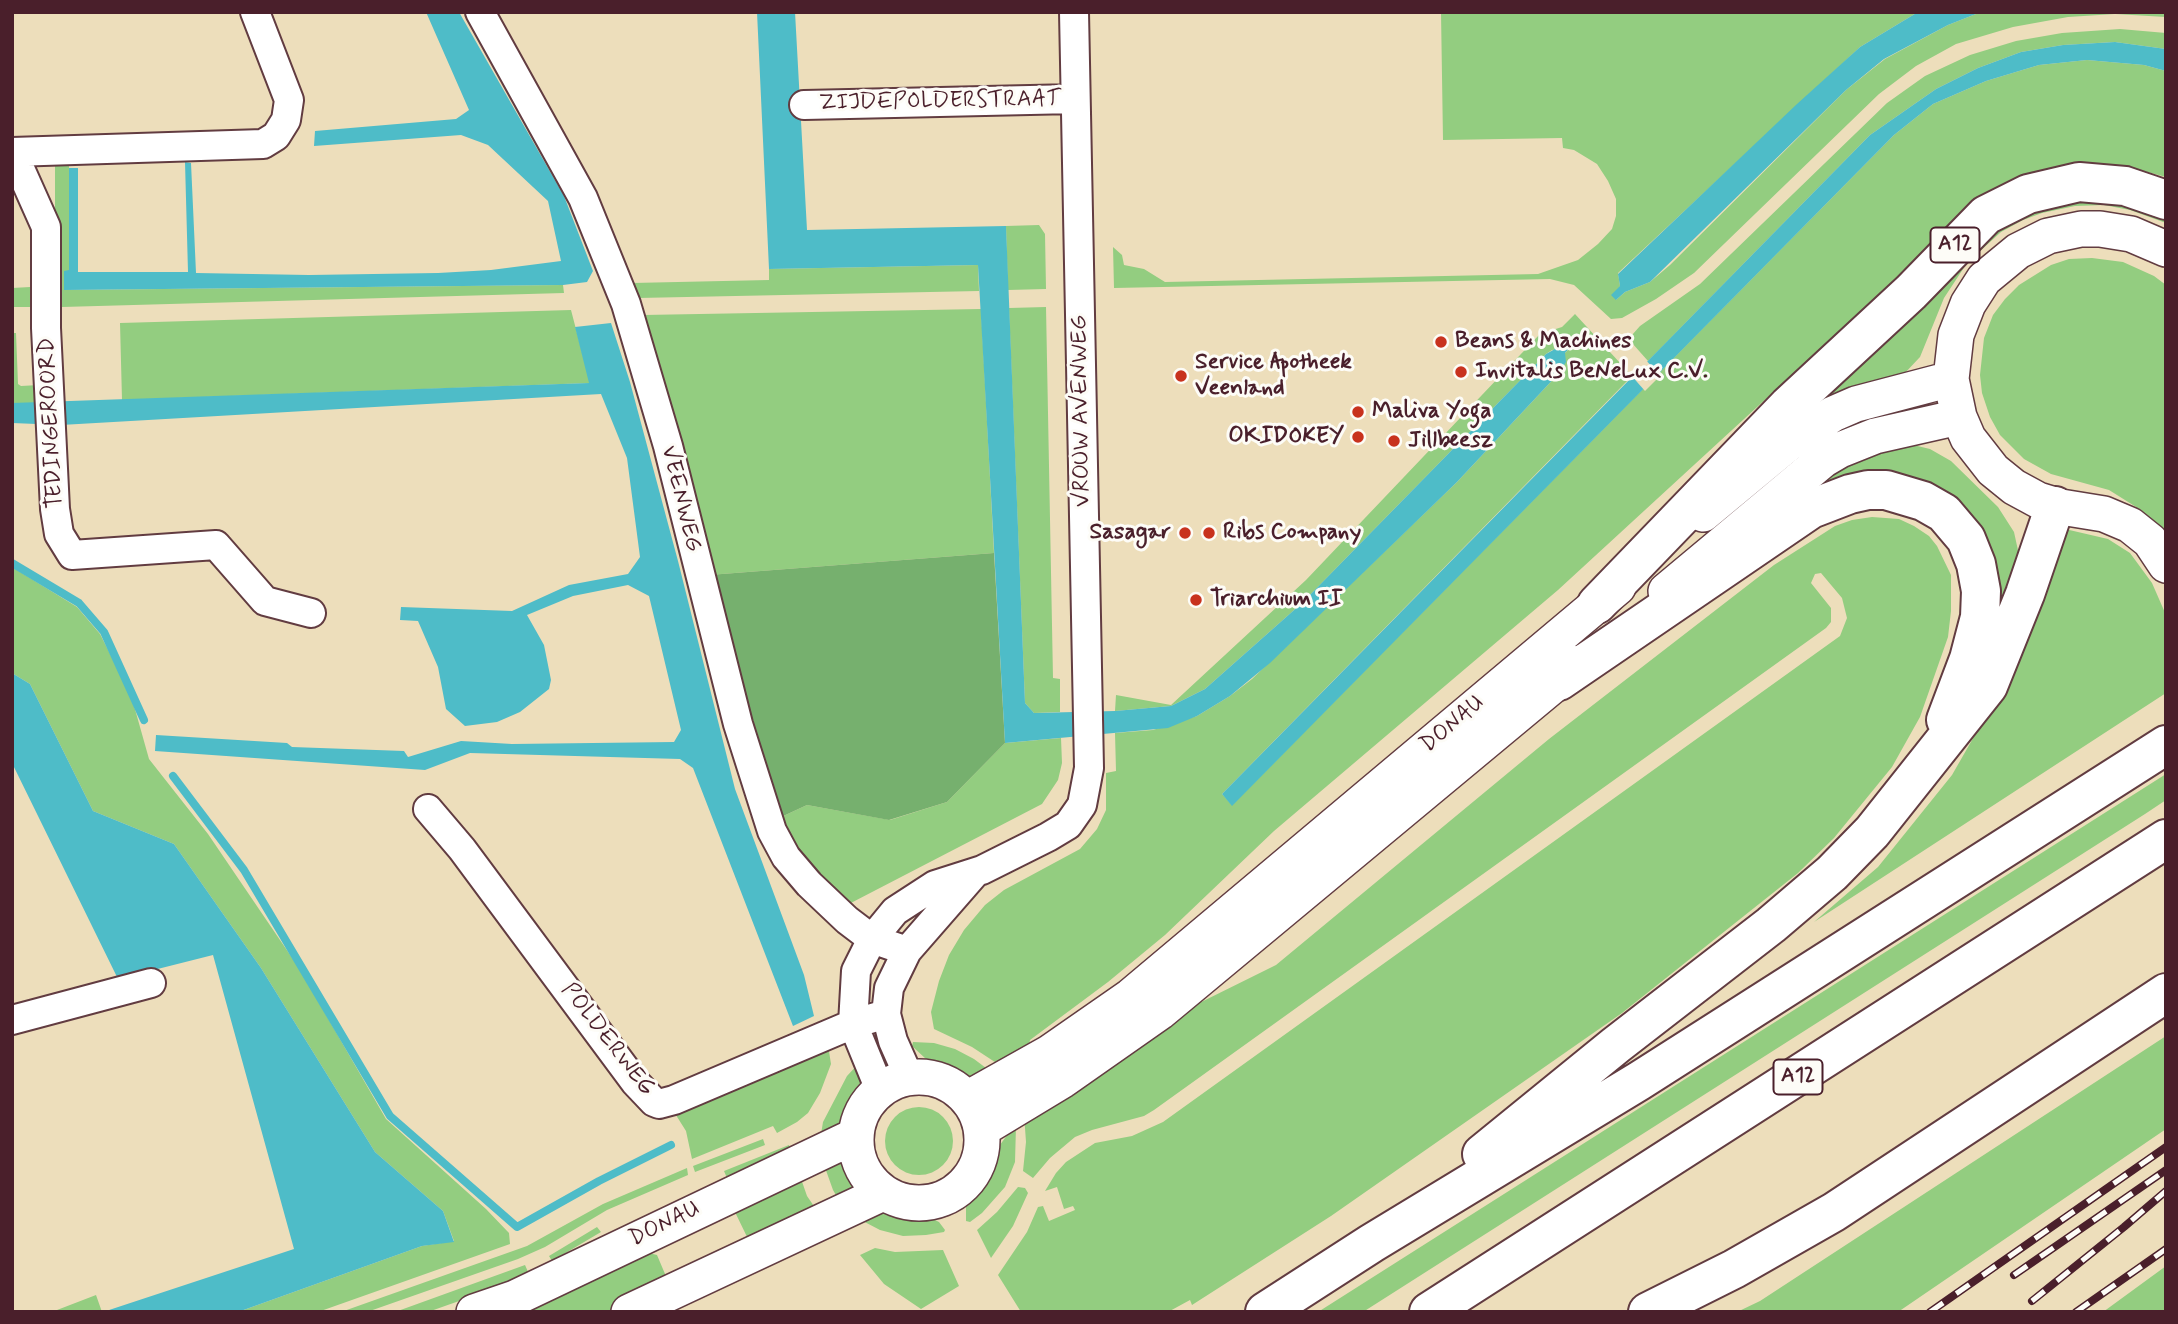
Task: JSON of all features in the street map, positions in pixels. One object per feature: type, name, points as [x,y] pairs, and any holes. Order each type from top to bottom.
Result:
[{"type":"highway","name":"A12","points":[[1597,604],[1788,406],[1911,292],[1986,215],[2028,194],[2079,182],[2125,186],[2166,200]]},
{"type":"highway","points":[[1559,681],[1821,504],[1868,490],[1900,493],[1923,501],[1951,520],[1971,549],[1979,577],[1980,617],[1969,659],[1946,721],[1914,780],[1888,814]]},
{"type":"highway","points":[[1372,1243],[1616,1045],[1771,925],[1832,873],[1888,814],[1988,686],[2022,602],[2056,506]]},
{"type":"highway","points":[[1265,1312],[1372,1243],[1639,1081],[2166,745]]},
{"type":"highway","name":"A12","points":[[1429,1312],[2166,839]]},
{"type":"highway","points":[[1648,1312],[1752,1259],[1864,1193],[2166,993]]},
{"type":"main road","points":[[2166,249],[2131,234],[2091,229],[2048,236],[2018,251],[1989,274],[1968,304],[1955,335],[1951,379],[1959,417],[1974,449],[1993,470],[2024,493],[2056,506],[2104,514],[2130,525],[2143,534],[2166,565]]},
{"type":"main road","name":"DONAU","points":[[974,1114],[1049,1052],[1140,989],[1775,454],[1818,422],[1856,404],[1951,379]]},
{"type":"main road","name":"DONAU","points":[[974,1114],[1063,1080],[1160,1012],[1823,460],[1875,436],[1959,417]]},
{"type":"main road","points":[[920,1076],[941,1080],[960,1091],[974,1114],[979,1161],[969,1179],[944,1199],[923,1204],[902,1202],[874,1186],[862,1168],[855,1136],[863,1110],[895,1084],[920,1076]]},
{"type":"main road","name":"DONAU","points":[[474,1312],[514,1298],[855,1136]]},
{"type":"main road","points":[[629,1312],[883,1193]]},
{"type":"street","name":"TEDINGEROORD","points":[[255,12],[289,100],[286,120],[276,136],[262,144],[13,153],[46,226],[49,397],[55,509],[59,534],[72,555],[216,545],[265,601],[311,613]]},
{"type":"street","name":"VEENWEG","points":[[480,12],[583,198],[626,304],[668,446],[738,724],[772,831],[786,856],[809,884],[847,920],[872,939],[907,951]]},
{"type":"street","name":"VROUW AVENWEG","points":[[895,1084],[853,1024],[856,971],[872,939],[895,911],[935,886],[975,873],[1068,825],[1082,805],[1089,768],[1074,12]]},
{"type":"street","name":"ZIJDEPOLDERSTRAAT","points":[[804,104],[1075,99]]},
{"type":"street","name":"POLDERWEG","points":[[428,809],[462,849],[635,1082],[654,1102],[659,1104],[674,1100],[853,1024]]},
{"type":"street","name":"VROUW AVENWEG","points":[[895,1084],[893,1041],[886,1014],[889,988],[907,951],[975,873]]},
{"type":"street","points":[[12,1020],[151,983]]},
{"type":"street","points":[[853,1024],[886,1014]]},
{"type":"green space","points":[[1441,12],[1918,12],[1860,47],[1618,273],[1620,286],[1616,300],[1625,292],[1650,282],[1670,265],[1846,90],[1885,59],[1948,25],[1981,12],[2166,12],[2166,17],[2115,14],[2068,17],[2013,27],[1956,44],[1916,66],[1879,94],[1694,273],[1622,318],[1611,319],[1574,285],[1550,279],[1114,288],[1113,247],[1122,255],[1124,265],[1144,269],[1165,282],[1538,274],[1578,260],[1598,244],[1612,229],[1616,216],[1616,199],[1597,164],[1574,150],[1563,148],[1562,138],[1443,140]]},
{"type":"green space","points":[[2120,29],[2166,33],[2166,49],[2115,42],[2063,45],[2021,52],[1978,68],[1936,89],[1870,135],[1648,361],[1632,343],[1632,335],[1640,326],[1700,284],[1887,103],[1925,76],[1970,55],[2016,41],[2062,33]]},
{"type":"green space","points":[[2087,60],[2144,65],[2166,71],[2166,177],[2125,166],[2076,164],[2028,173],[2005,183],[1964,208],[1905,271],[1558,590],[1274,831],[1165,935],[1108,982],[1030,1040],[1028,1052],[1004,1068],[972,1047],[934,1029],[931,1012],[939,981],[949,955],[964,930],[985,905],[1004,890],[1080,849],[1097,829],[1106,810],[1106,773],[1116,771],[1115,733],[1153,730],[1197,716],[1252,679],[1457,482],[1560,372],[1564,367],[1565,353],[1575,343],[1546,354],[1302,603],[1205,689],[1171,706],[1115,711],[1116,695],[1171,705],[1306,580],[1540,334],[1562,327],[1575,314],[1632,376],[1222,794],[1232,805],[1894,135],[1933,104],[1986,81],[2039,65]]},
{"type":"green space","points":[[55,160],[69,160],[69,271],[64,271],[64,290],[563,285],[564,293],[62,307],[55,300]]},
{"type":"green space","points":[[2087,197],[2166,213],[2166,223],[2130,210],[2104,205],[2075,206],[2023,220],[2001,232],[1967,263],[1944,298],[1920,357],[1904,374],[1798,414],[2007,217]]},
{"type":"green space","points":[[1039,225],[1045,234],[1046,289],[1008,290],[1006,226]]},
{"type":"green space","points":[[2092,258],[2123,262],[2154,276],[2166,285],[2166,538],[2141,510],[2109,490],[2051,474],[2024,459],[2000,435],[1990,417],[1982,393],[1980,375],[1984,338],[1993,315],[2005,299],[2019,285],[2051,265],[2069,259]]},
{"type":"green space","points":[[978,265],[979,291],[638,298],[632,283],[769,280],[769,269]]},
{"type":"green space","points":[[37,270],[36,304],[32,307],[12,307],[12,288],[30,287],[30,271]]},
{"type":"green space","points":[[1046,307],[1053,678],[1060,679],[1060,712],[1034,713],[1025,703],[1009,308]]},
{"type":"green space","points":[[981,309],[994,553],[709,575],[643,315]]},
{"type":"green space","points":[[571,310],[590,383],[122,400],[120,323]]},
{"type":"green space","points":[[12,333],[16,333],[18,384],[39,385],[40,403],[12,403]]},
{"type":"green space","points":[[1905,443],[1930,449],[1951,461],[1998,507],[2014,532],[2019,555],[1985,666],[1957,510],[1791,502],[1834,467]]},
{"type":"green space","points":[[1872,517],[1899,519],[1929,536],[1937,546],[1951,575],[1948,637],[1920,717],[1892,767],[1834,838],[1798,873],[1622,1013],[1331,1216],[1192,1305],[1190,1300],[1168,1312],[1021,1312],[998,1275],[1027,1232],[1038,1207],[1043,1206],[1049,1221],[1075,1210],[1073,1206],[1064,1209],[1057,1187],[1045,1191],[1066,1162],[1095,1143],[1132,1136],[1163,1122],[1840,636],[1847,618],[1842,598],[1821,573],[1815,574],[1811,583],[1831,608],[1831,622],[1826,628],[1154,1110],[1144,1116],[1075,1137],[1050,1158],[1033,1178],[1023,1171],[1026,1142],[1024,1114],[1175,1015],[1276,965],[1549,739],[1774,565],[1835,526]]},
{"type":"green space","points":[[2065,529],[2108,539],[2130,553],[2152,583],[2166,615],[2166,693],[1814,922],[1878,867],[1952,775],[1999,693]]},
{"type":"green space","points":[[994,553],[1005,743],[947,802],[889,820],[807,805],[779,818],[709,575]]},
{"type":"green space","points":[[12,567],[77,607],[100,634],[131,695],[149,759],[208,834],[299,968],[386,1119],[486,1209],[509,1233],[510,1244],[318,1312],[238,1312],[422,1246],[454,1241],[443,1211],[375,1152],[261,968],[174,844],[93,811],[30,684],[12,673]]},
{"type":"green space","points":[[1061,738],[1062,763],[1058,780],[1042,804],[847,905],[789,843],[779,818],[807,805],[890,820],[947,802],[1005,743]]},
{"type":"green space","points":[[2166,774],[2166,800],[1363,1312],[1318,1312]]},
{"type":"green space","points":[[2166,1036],[2166,1129],[1898,1312],[1737,1312],[1760,1301]]},
{"type":"green space","points":[[913,1042],[934,1043],[955,1049],[990,1071],[974,1080],[958,1077],[926,1059],[912,1046]]},
{"type":"green space","points":[[828,1045],[831,1064],[820,1093],[808,1113],[777,1133],[773,1126],[692,1159],[686,1131],[674,1112]]},
{"type":"green space","points":[[860,1062],[858,1098],[841,1122],[820,1140],[823,1122],[847,1076]]},
{"type":"green space","points":[[919,1107],[932,1110],[943,1117],[950,1128],[953,1141],[950,1154],[943,1165],[932,1172],[919,1175],[906,1172],[895,1165],[888,1154],[885,1141],[888,1128],[895,1117],[906,1110]]},
{"type":"green space","points":[[1016,1126],[1015,1162],[1005,1187],[982,1213],[970,1222],[966,1221],[966,1202],[985,1175],[997,1149]]},
{"type":"green space","points":[[763,1139],[765,1145],[695,1172],[693,1166]]},
{"type":"green space","points":[[789,1145],[793,1154],[727,1178],[724,1171]]},
{"type":"green space","points":[[842,1157],[847,1174],[861,1194],[837,1197],[833,1190],[823,1162]]},
{"type":"green space","points":[[687,1168],[688,1175],[607,1210],[545,1247],[518,1259],[367,1312],[341,1312],[527,1246],[603,1204]]},
{"type":"green space","points":[[799,1173],[807,1196],[820,1215],[750,1243],[734,1210]]},
{"type":"green space","points":[[1018,1187],[1025,1188],[1028,1193],[1013,1226],[991,1258],[977,1230]]},
{"type":"green space","points":[[884,1209],[927,1216],[939,1222],[945,1230],[926,1235],[903,1236],[880,1230],[857,1218]]},
{"type":"green space","points":[[597,1227],[601,1232],[552,1261],[549,1256]]},
{"type":"green space","points":[[875,1248],[895,1252],[943,1250],[959,1286],[921,1309],[884,1284],[860,1255]]},
{"type":"green space","points":[[649,1253],[657,1255],[668,1281],[664,1287],[608,1312],[525,1312]]},
{"type":"green space","points":[[525,1265],[529,1274],[524,1278],[428,1312],[395,1312]]},
{"type":"green space","points":[[2166,1266],[2166,1312],[2103,1312]]},
{"type":"green space","points":[[96,1295],[102,1312],[50,1312],[57,1310]]},
{"type":"water","points":[[426,12],[459,12],[564,196],[593,271],[587,282],[563,285],[64,290],[64,271],[69,270],[69,168],[78,168],[78,272],[188,272],[185,162],[191,163],[196,273],[438,273],[491,270],[561,261],[548,201],[488,145],[461,135],[314,146],[315,131],[456,119],[469,110]]},
{"type":"water","points":[[757,12],[795,12],[807,230],[1006,226],[1025,703],[1034,713],[1115,711],[1171,706],[1205,689],[1302,603],[1546,354],[1562,349],[1571,339],[1575,342],[1565,353],[1566,362],[1560,372],[1457,482],[1270,663],[1230,696],[1197,716],[1168,728],[1005,743],[978,265],[769,269]]},
{"type":"water","points":[[1918,12],[1981,12],[1948,25],[1884,59],[1846,90],[1650,282],[1625,292],[1616,300],[1611,295],[1620,286],[1618,274],[1797,104],[1860,47]]},
{"type":"water","points":[[2115,42],[2166,49],[2166,71],[2144,65],[2087,60],[2039,65],[1986,81],[1933,104],[1894,135],[1232,806],[1222,794],[1870,135],[1936,89],[1978,68],[2021,52],[2063,45]]},
{"type":"water","points":[[611,323],[630,382],[678,561],[735,789],[804,975],[814,1016],[793,1026],[693,768],[680,759],[470,753],[425,770],[155,751],[156,735],[287,743],[292,747],[404,751],[408,757],[461,741],[512,744],[674,742],[681,730],[649,596],[628,585],[573,596],[527,615],[544,645],[551,680],[549,689],[520,712],[497,722],[465,726],[446,709],[438,667],[418,621],[400,620],[401,607],[512,611],[569,585],[628,574],[640,557],[627,458],[601,394],[61,425],[12,423],[12,403],[589,383],[575,327]]},
{"type":"water","points":[[12,673],[30,684],[93,811],[174,844],[261,968],[375,1152],[443,1211],[454,1242],[422,1246],[238,1312],[103,1312],[294,1249],[213,955],[118,979],[12,763]]},
{"type":"pier","points":[[1645,359],[1660,376],[1645,391],[1630,374]]},
{"type":"waterway","points":[[12,563],[79,603],[104,632],[144,720]]},
{"type":"waterway","points":[[173,776],[244,870],[390,1116],[517,1227],[671,1145]]},
{"type":"railway","points":[[1930,1312],[2166,1147]]},
{"type":"railway","points":[[2014,1275],[2166,1170]]},
{"type":"railway","points":[[2032,1301],[2166,1191]]},
{"type":"railway","points":[[2076,1312],[2166,1249]]},
{"type":"place","name":"Beans & Machines","points":[[1441,342]]},
{"type":"place","name":"Invitalis BeNeLux C.V.","points":[[1461,372]]},
{"type":"place","name":"Service Apotheek Veenland","points":[[1181,376]]},
{"type":"place","name":"Maliva Yoga","points":[[1358,412]]},
{"type":"place","name":"OKIDOKEY","points":[[1358,437]]},
{"type":"place","name":"Jillbeesz","points":[[1394,441]]},
{"type":"place","name":"Sasagar","points":[[1185,533]]},
{"type":"place","name":"Ribs Company","points":[[1209,533]]},
{"type":"place","name":"Triarchium II","points":[[1196,600]]}]
